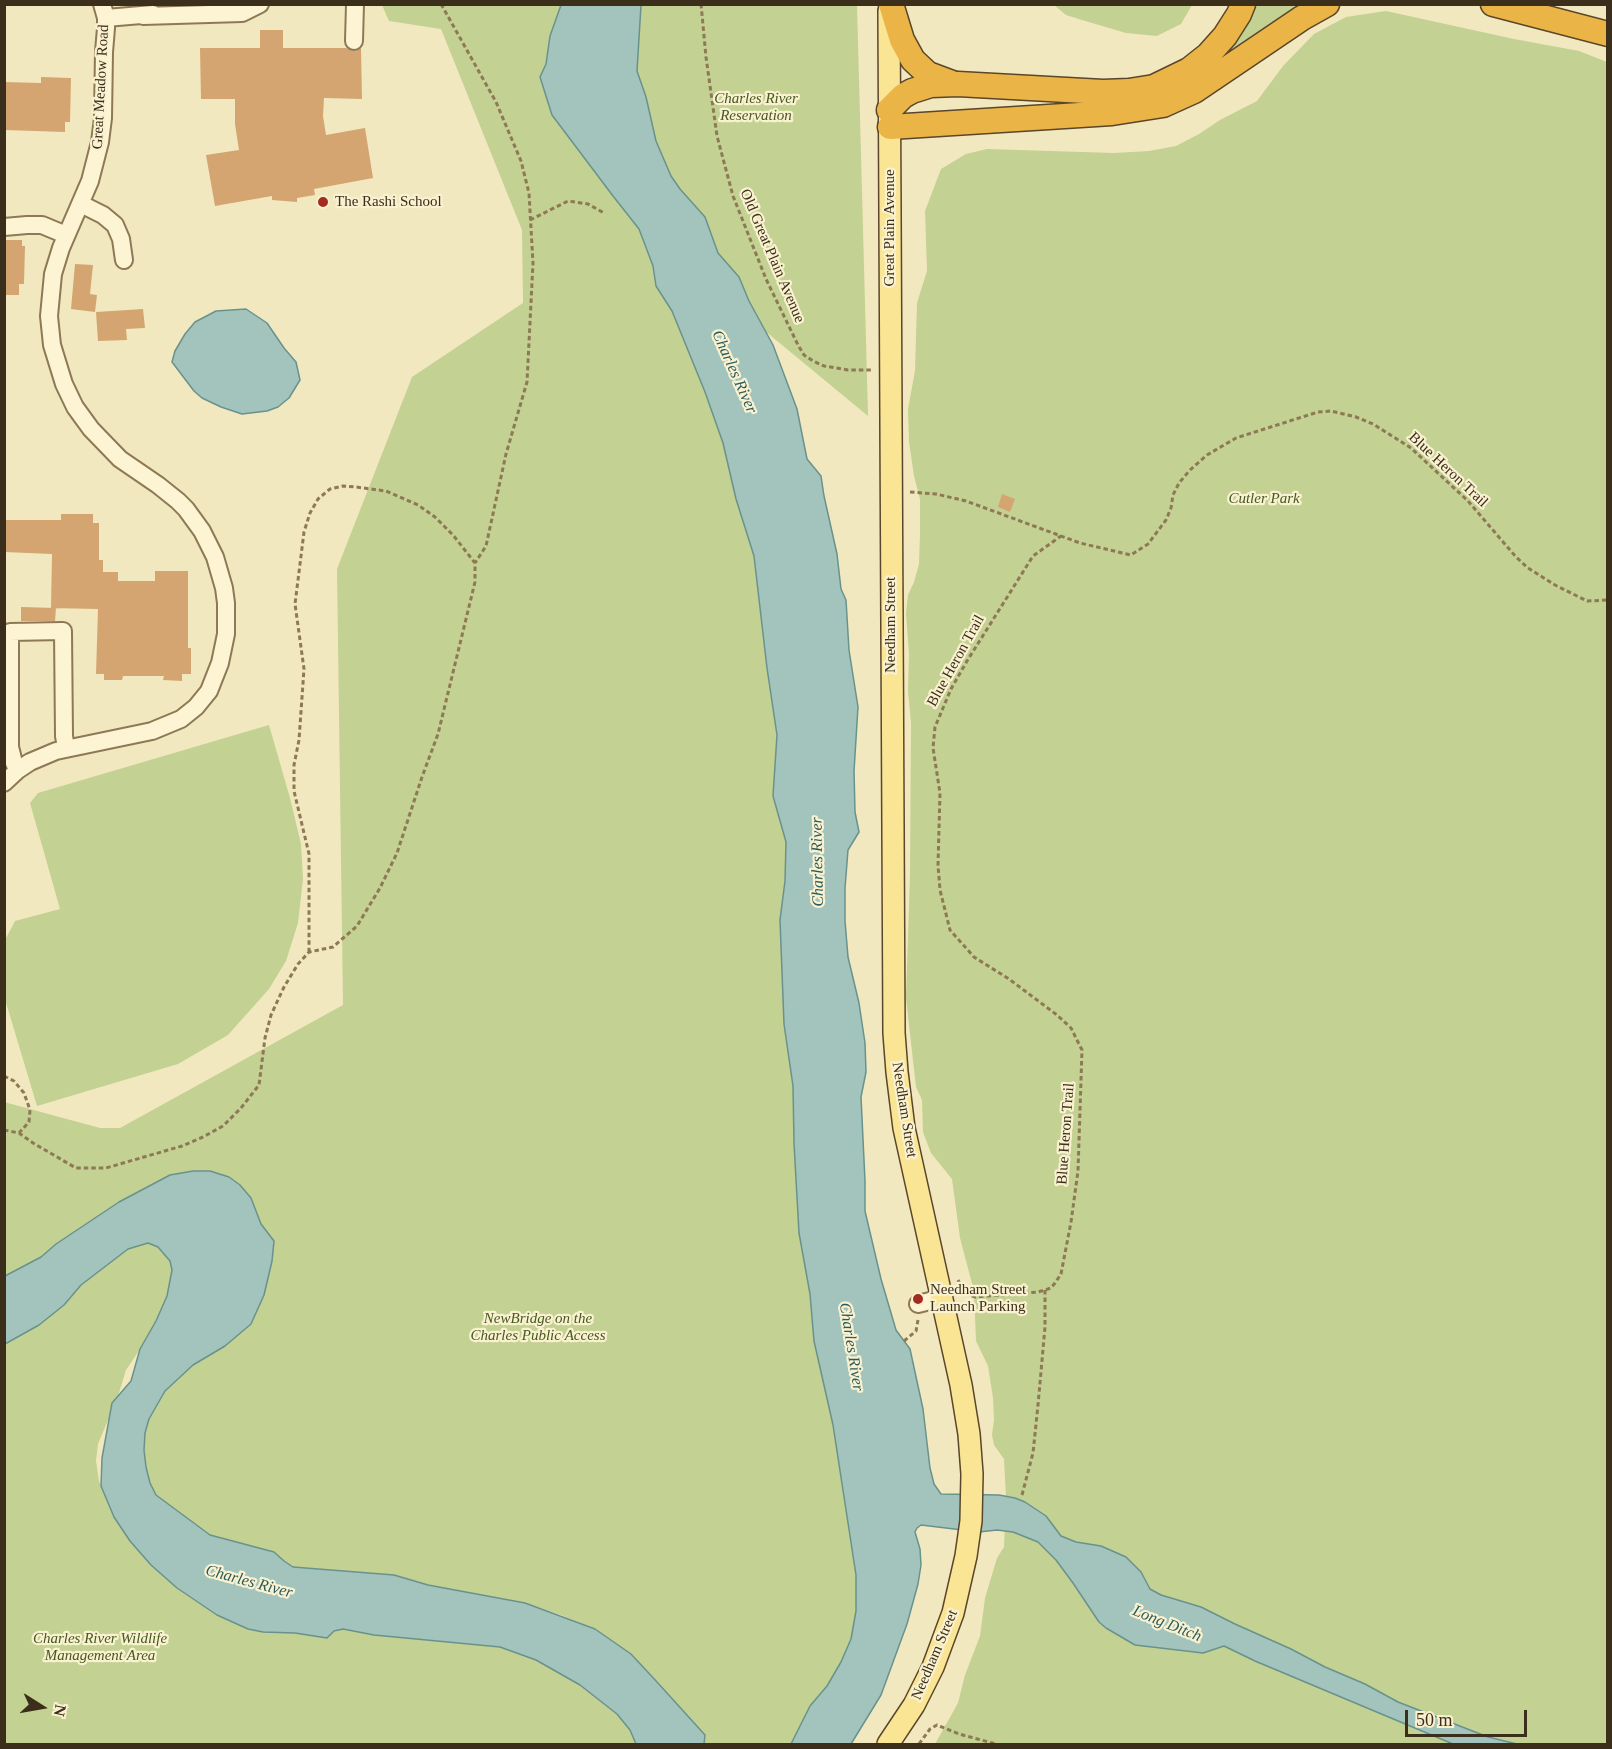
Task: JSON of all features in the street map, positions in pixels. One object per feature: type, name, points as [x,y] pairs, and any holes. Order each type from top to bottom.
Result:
[{"type":"highway","points":[[890,4],[902,40],[913,60],[928,74],[958,84]]},
{"type":"highway","points":[[890,118],[903,96],[931,85],[958,84],[1103,92],[1129,92],[1154,87],[1189,70],[1208,55],[1225,36],[1243,4]]},
{"type":"highway","points":[[890,118],[1112,113],[1163,105],[1194,91],[1302,18],[1327,4]]},
{"type":"highway","points":[[1493,4],[1608,34]]},
{"type":"main road","name":"Great Plain Avenue","points":[[890,4],[890,451]]},
{"type":"main road","name":"Needham Street","points":[[888,1744],[914,1705],[943,1644],[957,1603],[971,1521],[972,1474],[964,1400],[904,1128],[897,1072],[894,1033],[890,451]]},
{"type":"street","points":[[143,16],[158,13],[172,4]]},
{"type":"street","points":[[104,11],[143,16],[242,13],[260,4]]},
{"type":"street","points":[[354,41],[355,4]]},
{"type":"street","name":"Great Meadow Road","points":[[4,783],[18,770],[43,756],[66,748],[172,724],[189,713],[203,699],[215,678],[223,649],[227,618],[226,603],[220,572],[208,543],[194,519],[178,501],[120,459],[105,446],[83,419],[64,384],[52,345],[49,316],[53,274],[66,235],[90,181],[100,142],[103,118],[104,11]]},
{"type":"street","points":[[81,204],[103,215],[115,225],[121,239],[124,260]]},
{"type":"street","points":[[4,227],[42,225],[66,235]]},
{"type":"street","points":[[18,770],[10,747],[10,633],[63,631],[66,748]]},
{"type":"street","points":[[918,1304],[942,1298]]},
{"type":"path","points":[[4,1130],[19,1133],[76,1168],[106,1168],[182,1146],[223,1126],[260,1085],[265,1038],[271,1015],[298,964],[309,952],[333,947],[357,926],[380,888],[397,853],[438,734],[475,582],[475,563],[486,546],[506,454],[527,382],[533,263],[529,193],[521,161],[496,102],[441,4]]},
{"type":"path","name":"Old Great Plain Avenue","points":[[700,4],[715,124],[724,168],[754,251],[798,345],[804,355],[824,366],[848,370],[890,370]]},
{"type":"path","points":[[530,220],[568,201],[588,204],[604,213]]},
{"type":"path","name":"Blue Heron Trail","points":[[1045,1290],[1055,1284],[1061,1274],[1071,1222],[1078,1171],[1082,1050],[1071,1028],[1057,1015],[1009,979],[974,957],[950,930],[940,890],[938,865],[940,793],[933,748],[935,727],[951,689],[1033,556],[1061,536],[1131,555],[1148,544],[1167,520],[1173,495],[1179,483],[1207,454],[1236,438],[1318,412],[1331,411],[1373,424],[1411,448],[1468,501],[1528,568],[1587,601],[1608,600]]},
{"type":"path","points":[[309,952],[309,854],[294,791],[294,765],[299,740],[304,669],[295,604],[304,532],[310,513],[318,499],[330,489],[343,486],[386,491],[418,505],[435,517],[475,563]]},
{"type":"path","points":[[890,489],[936,494],[966,501],[1061,536]]},
{"type":"path","points":[[4,1076],[14,1081],[24,1093],[30,1110],[29,1122],[19,1133]]},
{"type":"path","points":[[936,1272],[955,1271],[965,1294],[975,1297],[1045,1290],[1045,1326],[1033,1452],[1023,1495]]},
{"type":"path","points":[[904,1341],[916,1331],[918,1304]]},
{"type":"path","points":[[919,1744],[930,1729],[938,1725],[959,1734],[996,1744]]},
{"type":"green space","name":"NewBridge on the Charles Public Access","points":[[382,5],[561,5],[550,36],[546,64],[540,77],[552,115],[639,229],[653,266],[656,286],[672,311],[723,443],[736,499],[754,556],[777,735],[773,796],[786,842],[785,881],[780,920],[784,1024],[793,1086],[799,1233],[810,1294],[814,1341],[833,1425],[856,1575],[856,1611],[851,1639],[841,1662],[827,1686],[810,1706],[791,1744],[704,1744],[705,1735],[631,1654],[595,1629],[561,1615],[525,1603],[428,1585],[394,1575],[293,1567],[274,1552],[210,1535],[156,1495],[150,1483],[144,1450],[149,1419],[165,1391],[193,1365],[225,1346],[251,1324],[264,1295],[272,1261],[274,1241],[261,1224],[251,1198],[240,1185],[229,1177],[210,1171],[157,1182],[119,1202],[56,1244],[41,1257],[5,1276],[4,1102],[100,1128],[120,1128],[343,1005],[337,569],[412,377],[523,303],[522,230],[441,29],[389,21]]},
{"type":"green space","name":"Charles River Reservation","points":[[641,5],[857,5],[868,416],[765,331],[739,277],[718,253],[705,217],[671,176],[656,141],[646,97],[637,71]]},
{"type":"green space","points":[[1054,5],[1192,5],[1181,24],[1157,36],[1126,33],[1082,20],[1066,15]]},
{"type":"green space","points":[[1252,5],[1307,5],[1220,62],[1215,60]]},
{"type":"green space","name":"Cutler Park","points":[[1386,11],[1579,51],[1607,62],[1607,1744],[935,1744],[958,1703],[965,1675],[980,1636],[985,1598],[997,1558],[1004,1547],[1006,1498],[1004,1459],[994,1445],[992,1435],[993,1398],[988,1366],[976,1341],[974,1291],[960,1238],[952,1179],[931,1153],[923,1132],[922,1100],[916,1087],[906,998],[911,723],[906,613],[908,595],[919,564],[920,533],[920,499],[909,442],[908,409],[915,371],[917,303],[927,271],[925,211],[941,169],[966,154],[987,149],[1114,153],[1149,151],[1176,146],[1257,101],[1283,66],[1314,34],[1346,17]]},
{"type":"green space","points":[[269,725],[301,844],[303,879],[298,923],[286,961],[269,989],[228,1035],[178,1064],[37,1106],[4,996],[5,940],[15,921],[60,909],[30,803],[38,793]]},
{"type":"green space","name":"Charles River Wildlife Management Area","points":[[148,1243],[158,1247],[170,1261],[171,1282],[156,1321],[126,1370],[98,1444],[96,1461],[99,1481],[110,1508],[166,1579],[191,1598],[221,1614],[500,1647],[516,1652],[536,1660],[580,1685],[603,1702],[630,1730],[636,1744],[5,1744],[4,1342],[68,1298],[89,1277],[119,1253]]},
{"type":"water","points":[[561,5],[641,5],[637,71],[646,97],[656,141],[671,176],[705,217],[718,253],[739,277],[773,345],[797,409],[807,459],[821,476],[837,554],[841,589],[846,600],[849,650],[858,707],[854,771],[855,812],[859,832],[848,850],[845,921],[848,957],[859,1003],[865,1043],[866,1072],[861,1097],[865,1211],[896,1330],[910,1349],[923,1409],[934,1484],[941,1494],[999,1495],[1025,1502],[1046,1516],[1061,1536],[1076,1542],[1101,1546],[1126,1557],[1141,1572],[1150,1589],[1161,1595],[1201,1607],[1365,1684],[1398,1702],[1488,1737],[1517,1744],[1453,1744],[1224,1646],[1203,1653],[1135,1645],[1099,1622],[1056,1560],[1038,1542],[1013,1532],[997,1530],[979,1532],[921,1525],[915,1532],[920,1549],[921,1565],[918,1584],[907,1624],[881,1695],[851,1744],[791,1744],[810,1706],[827,1686],[841,1662],[851,1639],[856,1611],[856,1575],[833,1425],[814,1341],[810,1294],[799,1233],[793,1086],[784,1024],[780,920],[785,881],[786,842],[773,796],[777,735],[754,556],[736,499],[723,443],[672,311],[656,286],[653,266],[639,229],[552,115],[540,77],[546,64],[550,36]]},
{"type":"water","points":[[246,309],[267,323],[296,362],[300,380],[289,398],[278,407],[267,411],[242,414],[202,398],[172,362],[175,351],[195,322],[216,311]]},
{"type":"water","name":"Charles River","points":[[210,1171],[229,1177],[240,1185],[251,1198],[261,1224],[274,1241],[272,1261],[264,1295],[251,1324],[225,1346],[193,1365],[165,1391],[149,1419],[144,1450],[150,1483],[156,1495],[210,1535],[274,1552],[293,1567],[394,1575],[428,1585],[525,1603],[595,1629],[631,1654],[705,1735],[704,1744],[636,1744],[630,1730],[617,1714],[580,1685],[536,1660],[500,1647],[374,1635],[343,1629],[334,1631],[327,1638],[248,1629],[217,1615],[177,1588],[151,1565],[130,1541],[114,1517],[101,1486],[102,1458],[112,1403],[131,1381],[140,1349],[167,1296],[172,1270],[170,1261],[158,1247],[148,1243],[128,1249],[81,1285],[64,1305],[39,1325],[5,1344],[5,1276],[41,1257],[56,1244],[119,1202],[170,1175]]},
{"type":"building","points":[[260,30],[283,30],[283,48],[346,48],[354,51],[361,48],[362,99],[324,98],[323,116],[326,135],[365,128],[373,178],[314,189],[315,195],[297,198],[297,202],[272,200],[272,196],[215,206],[206,155],[239,150],[235,124],[235,99],[201,99],[200,48],[260,48]]},
{"type":"building","points":[[41,77],[71,78],[70,122],[65,122],[65,132],[4,130],[4,82],[41,83]]},
{"type":"building","points":[[4,240],[22,240],[22,246],[25,246],[24,284],[19,284],[19,295],[4,295]]},
{"type":"building","points":[[75,264],[93,265],[90,294],[97,295],[95,312],[71,309]]},
{"type":"building","points":[[143,309],[145,328],[126,329],[127,340],[98,341],[96,312]]},
{"type":"building","points":[[1002,494],[1015,499],[1010,512],[998,507]]},
{"type":"building","points":[[61,514],[93,514],[93,523],[99,523],[99,560],[103,560],[103,572],[118,572],[118,581],[155,581],[155,571],[188,571],[188,648],[191,648],[191,674],[182,674],[182,681],[163,680],[164,676],[123,676],[122,680],[104,680],[104,674],[96,674],[98,609],[51,608],[52,554],[4,552],[4,520],[61,520]]},
{"type":"building","points":[[21,607],[56,608],[55,621],[21,621]]},
{"type":"place","name":"The Rashi School","points":[[323,202]]},
{"type":"place","name":"Needham Street Launch Parking","points":[[918,1299]]},
{"type":"water label","name":"Long Ditch","points":[[1167,1624]]}]
